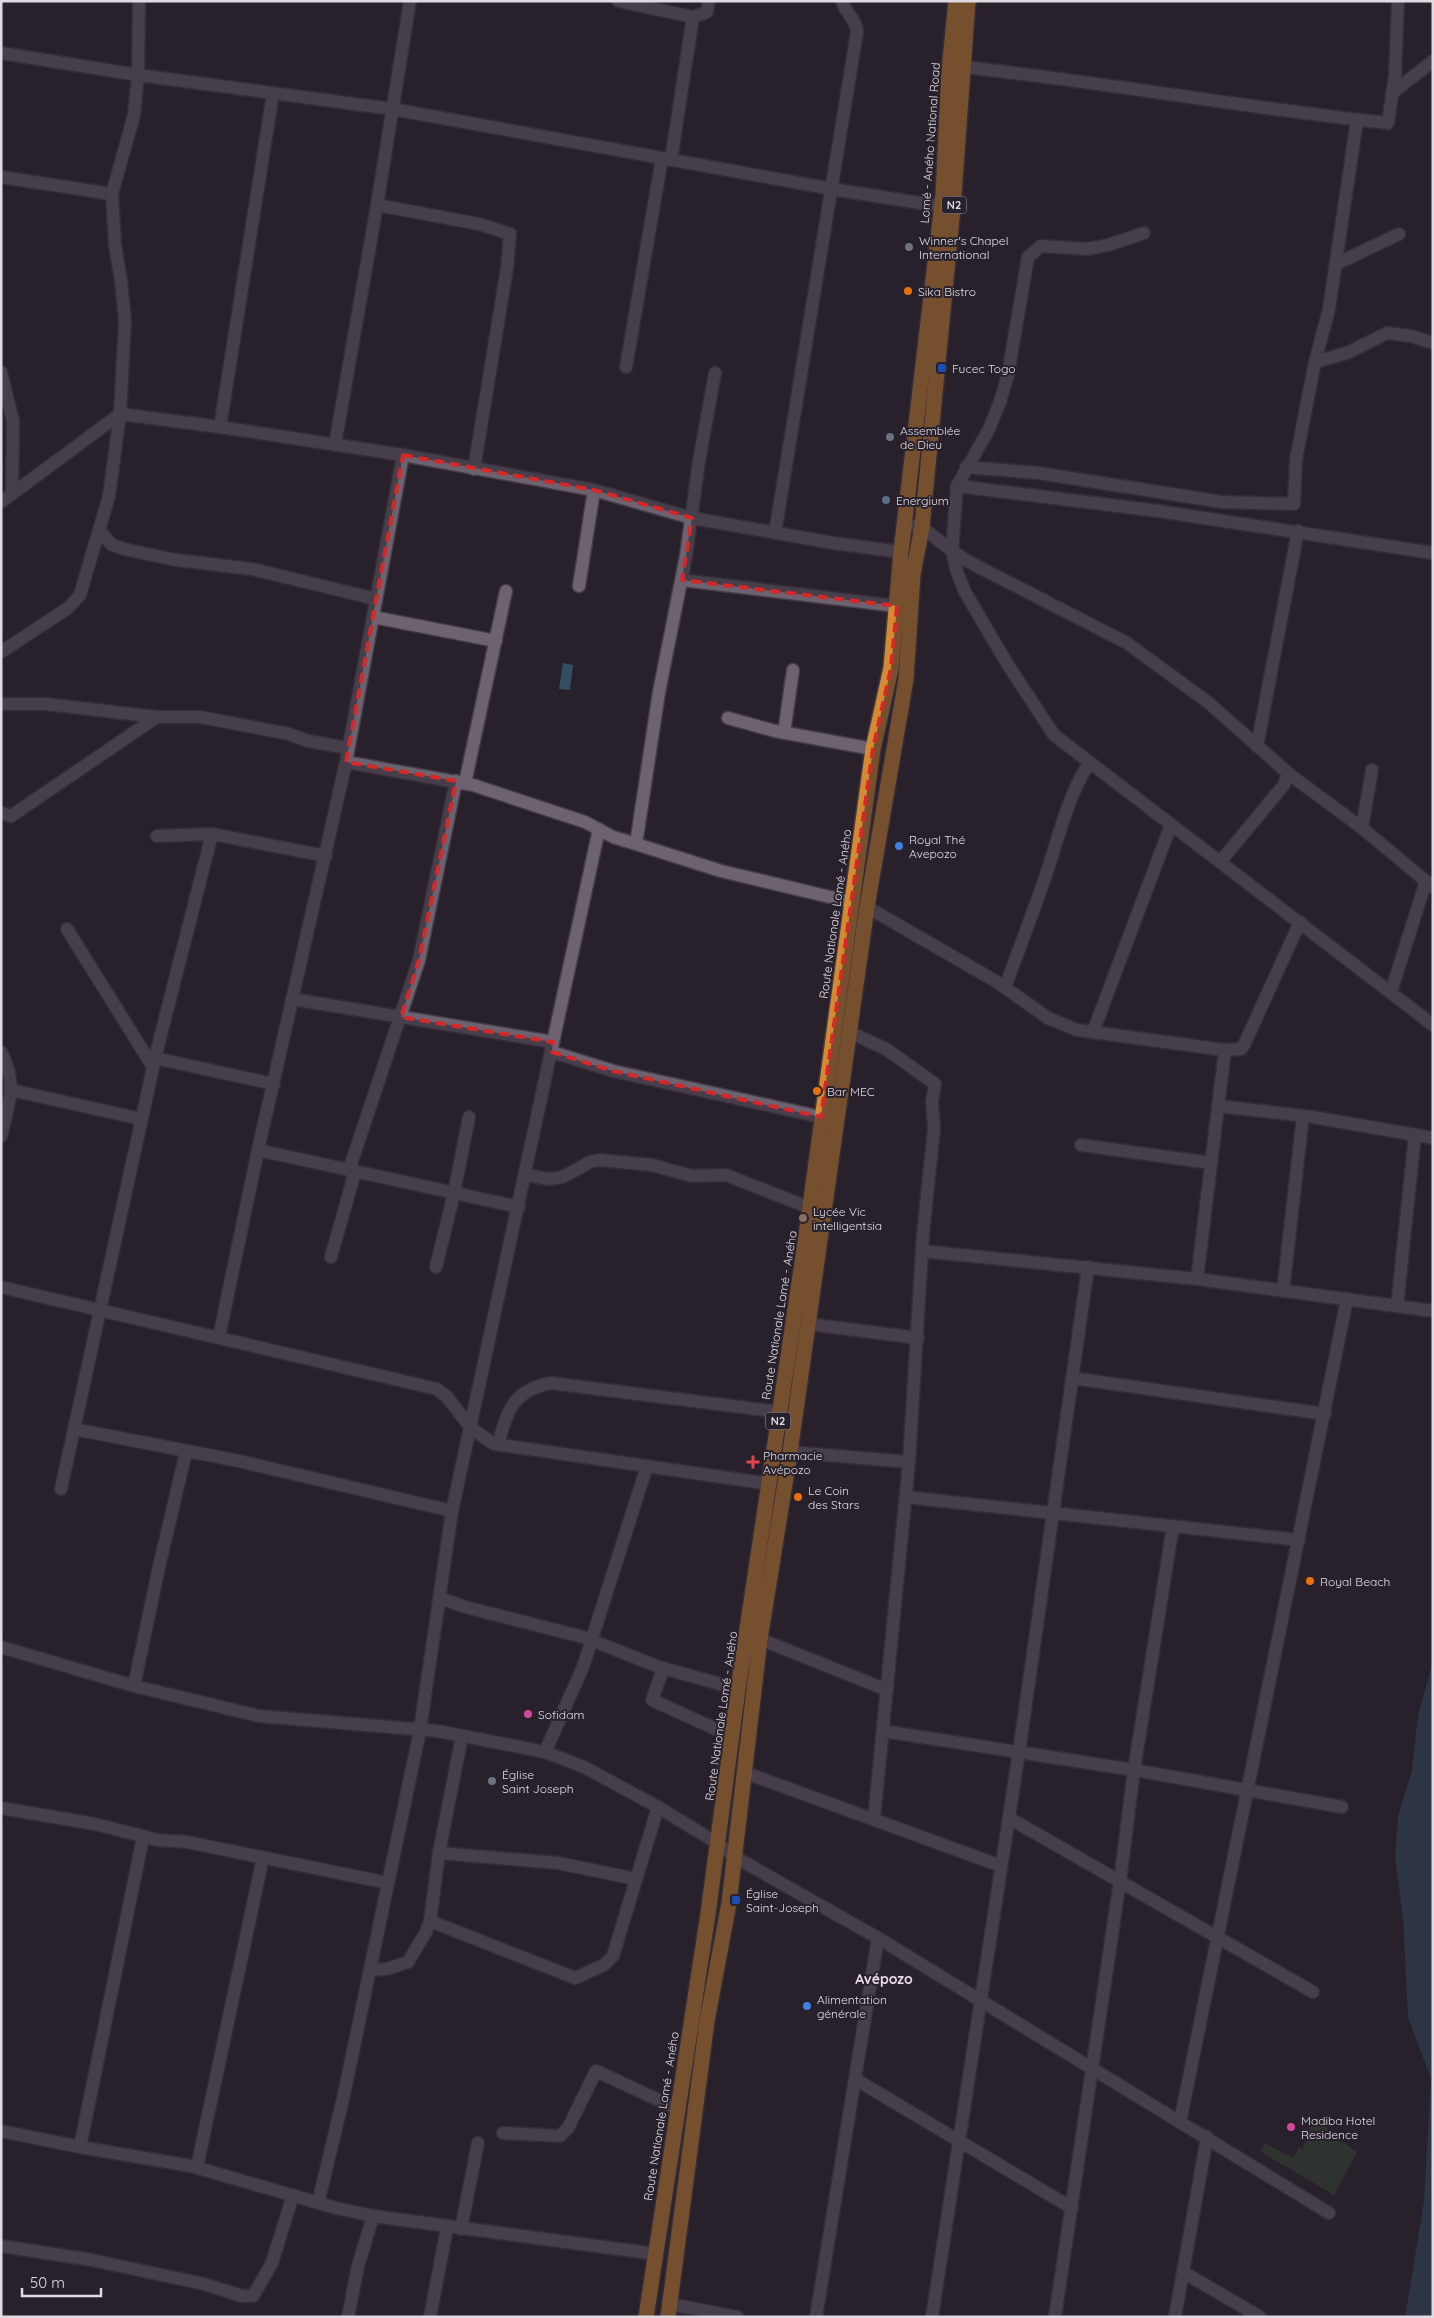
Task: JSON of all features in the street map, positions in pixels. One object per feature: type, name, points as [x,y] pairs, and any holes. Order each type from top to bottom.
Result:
[{"type":"highway","name":"Lomé - Aného National Road","points":[[905,525],[918,418],[926,328],[947,208],[956,1]]},
{"type":"highway","name":"N2","points":[[669,2311],[707,2021],[729,1903],[742,1790],[746,1773],[760,1639],[790,1452],[867,907],[906,678],[914,574],[925,506],[947,208],[968,1]]},
{"type":"highway","name":"Route Nationale Lomé - Aného","points":[[646,2317],[810,1208],[873,749],[892,668],[901,552],[905,525]]},
{"type":"street","points":[[1,652],[68,608],[80,595],[109,496],[120,414],[125,321],[122,281],[115,245],[112,194],[134,115],[138,75],[139,1]]},
{"type":"street","points":[[335,445],[410,1]]},
{"type":"street","points":[[618,1],[693,17],[707,12],[709,1]]},
{"type":"street","points":[[775,533],[857,32],[857,26],[844,8],[842,1]]},
{"type":"street","points":[[962,67],[1054,77],[1213,102],[1388,123],[1396,75],[1398,1]]},
{"type":"street","points":[[626,367],[693,17]]},
{"type":"street","points":[[1,53],[138,75],[392,110],[947,208]]},
{"type":"street","points":[[1392,93],[1433,60]]},
{"type":"street","points":[[220,427],[273,93]]},
{"type":"street","points":[[966,467],[1039,473],[1222,502],[1294,504],[1296,459],[1315,362],[1329,309],[1357,120]]},
{"type":"street","points":[[1,177],[112,194]]},
{"type":"street","points":[[377,205],[478,224],[510,234],[507,268],[474,469]]},
{"type":"street","points":[[1144,233],[1108,245],[1087,249],[1041,246],[1028,257],[1008,374],[989,429],[957,486],[952,551],[957,572],[965,592],[1008,665],[1054,735],[1088,763],[1300,922],[1433,1025]]},
{"type":"street","points":[[1336,264],[1399,234]]},
{"type":"street","points":[[1315,362],[1347,353],[1387,334],[1411,336],[1433,342]]},
{"type":"street","points":[[1,372],[13,421],[12,494]]},
{"type":"street","points":[[636,844],[657,701],[682,580],[699,462],[715,373]]},
{"type":"street","points":[[1,502],[120,414],[403,455],[594,490],[692,518],[901,552]]},
{"type":"street","points":[[219,1337],[258,1150],[346,762],[403,455]]},
{"type":"street","points":[[957,486],[1298,531],[1433,553]]},
{"type":"street","points":[[579,586],[594,490]]},
{"type":"street","points":[[905,525],[922,527],[952,551],[1127,643],[1188,686],[1289,774],[1362,828],[1429,884],[1391,992]]},
{"type":"street","points":[[100,530],[112,545],[128,550],[176,560],[252,569],[376,599]]},
{"type":"street","points":[[1258,746],[1298,531]]},
{"type":"street","points":[[682,580],[897,606]]},
{"type":"street","points":[[332,1257],[352,1171],[419,960],[460,782],[496,641],[506,592]]},
{"type":"street","points":[[373,617],[496,641]]},
{"type":"street","points":[[784,733],[793,670]]},
{"type":"street","points":[[1,704],[66,706],[157,717],[206,718],[289,734],[308,741],[348,748]]},
{"type":"street","points":[[1,814],[12,816],[157,717]]},
{"type":"street","points":[[728,718],[784,733],[873,749]]},
{"type":"street","points":[[346,762],[460,782],[585,822],[613,837],[721,871],[851,902]]},
{"type":"street","points":[[1005,987],[1046,873],[1070,798],[1088,763]]},
{"type":"street","points":[[1362,828],[1372,770]]},
{"type":"street","points":[[1220,862],[1283,786],[1289,774]]},
{"type":"street","points":[[1093,1032],[1170,824]]},
{"type":"street","points":[[318,2203],[370,1970],[420,1730],[452,1512],[599,829]]},
{"type":"street","points":[[156,836],[212,834],[326,856]]},
{"type":"street","points":[[61,1489],[141,1119],[212,834]]},
{"type":"street","points":[[867,907],[1005,987],[1055,1021],[1077,1030],[1225,1050],[1241,1049],[1244,1045],[1300,922]]},
{"type":"street","points":[[67,929],[154,1063],[274,1084]]},
{"type":"street","points":[[292,999],[401,1017],[552,1047],[613,1071],[821,1117]]},
{"type":"street","points":[[849,1032],[886,1048],[935,1084],[932,1102],[934,1129],[922,1251],[909,1462],[874,1819]]},
{"type":"street","points":[[1198,1279],[1225,1050]]},
{"type":"street","points":[[1,1052],[6,1062],[12,1090],[1,1136]]},
{"type":"street","points":[[12,1090],[141,1119]]},
{"type":"street","points":[[1218,1106],[1303,1116],[1433,1138]]},
{"type":"street","points":[[1283,1291],[1303,1116]]},
{"type":"street","points":[[436,1267],[454,1193],[469,1117]]},
{"type":"street","points":[[1397,1306],[1415,1135]]},
{"type":"street","points":[[1081,1145],[1211,1163]]},
{"type":"street","points":[[258,1150],[519,1207]]},
{"type":"street","points":[[526,1175],[549,1179],[563,1177],[590,1162],[599,1160],[643,1164],[692,1176],[726,1175],[810,1208]]},
{"type":"street","points":[[922,1251],[1198,1279],[1433,1311]]},
{"type":"street","points":[[932,2317],[1020,1752],[1088,1267]]},
{"type":"street","points":[[1,1287],[437,1389],[447,1397],[471,1428],[498,1445],[770,1484]]},
{"type":"street","points":[[1180,2122],[1300,1540],[1347,1299]]},
{"type":"street","points":[[808,1324],[918,1338]]},
{"type":"street","points":[[1072,1378],[1324,1414]]},
{"type":"street","points":[[498,1445],[507,1414],[520,1395],[537,1386],[551,1383],[780,1412]]},
{"type":"street","points":[[74,1429],[239,1461],[452,1512]]},
{"type":"street","points":[[134,1686],[186,1452]]},
{"type":"street","points":[[790,1452],[909,1462]]},
{"type":"street","points":[[545,1752],[583,1667],[647,1466]]},
{"type":"street","points":[[906,1497],[1300,1540]]},
{"type":"street","points":[[1054,2317],[1120,1881],[1134,1770],[1174,1526]]},
{"type":"street","points":[[439,1598],[469,1608],[591,1640],[663,1669],[738,1689]]},
{"type":"street","points":[[760,1639],[888,1690]]},
{"type":"street","points":[[1,1647],[134,1686],[259,1716],[420,1730],[462,1736],[545,1752],[584,1767],[658,1807],[717,1843],[735,1857],[878,1938],[1329,2213]]},
{"type":"street","points":[[663,1669],[652,1700],[733,1737]]},
{"type":"street","points":[[884,1731],[1134,1770],[1342,1808]]},
{"type":"street","points":[[370,1970],[387,1969],[408,1962],[426,1932],[430,1921],[439,1853],[462,1736]]},
{"type":"street","points":[[746,1773],[1001,1866]]},
{"type":"street","points":[[430,1921],[575,1978],[604,1965],[613,1956],[658,1807]]},
{"type":"street","points":[[1,1808],[95,1824],[143,1837],[187,1842],[388,1883]]},
{"type":"street","points":[[1009,1818],[1313,1992]]},
{"type":"street","points":[[80,2148],[143,1837]]},
{"type":"street","points":[[439,1853],[558,1863],[636,1879]]},
{"type":"street","points":[[197,2167],[262,1857]]},
{"type":"street","points":[[816,2317],[878,1938]]},
{"type":"street","points":[[502,2133],[560,2136],[565,2133],[596,2071],[678,2109]]},
{"type":"street","points":[[855,2079],[1072,2208]]},
{"type":"street","points":[[1,2132],[80,2148],[197,2167],[318,2203],[372,2216],[447,2228],[656,2254]]},
{"type":"street","points":[[1174,2317],[1207,2138]]},
{"type":"street","points":[[461,2229],[478,2143]]},
{"type":"street","points":[[1,2246],[92,2260],[204,2284],[242,2296],[253,2296],[272,2263],[293,2195]]},
{"type":"street","points":[[348,2317],[358,2266],[372,2216]]},
{"type":"street","points":[[430,2317],[447,2228]]},
{"type":"street","points":[[1183,2272],[1260,2317]]},
{"type":"street","points":[[669,2311],[737,2317]]},
{"type":"highlighted area","points":[[403,455],[594,490],[692,518],[682,580],[897,606],[891,668],[873,749],[821,1117],[613,1071],[552,1052],[553,1042],[401,1017],[419,960],[456,781],[346,762]]},
{"type":"green space","points":[[1320,2118],[1330,2133],[1357,2152],[1334,2195],[1261,2152],[1265,2143],[1293,2158],[1299,2147],[1302,2149],[1310,2135],[1307,2132],[1313,2121]]},
{"type":"water","points":[[563,663],[573,665],[570,690],[559,689]]},
{"type":"water","points":[[1433,1661],[1433,2317],[1405,2317],[1424,2201],[1431,2078],[1408,2018],[1403,1917],[1395,1857],[1398,1817],[1412,1770],[1418,1716]]},
{"type":"place","name":"Winner's Chapel International","points":[[909,247]]},
{"type":"place","name":"Sika Bistro","points":[[908,291]]},
{"type":"place","name":"Fucec Togo","points":[[942,368]]},
{"type":"place","name":"Assemblée de Dieu","points":[[890,437]]},
{"type":"place","name":"Energium","points":[[886,500]]},
{"type":"place","name":"Royal Thé Avepozo","points":[[899,846]]},
{"type":"place","name":"Bar MEC","points":[[817,1091]]},
{"type":"place","name":"Lycée Vic intelligentsia","points":[[803,1218]]},
{"type":"place","name":"Pharmacie Avépozo","points":[[753,1462]]},
{"type":"place","name":"Le Coin des Stars","points":[[798,1497]]},
{"type":"place","name":"Royal Beach","points":[[1310,1581]]},
{"type":"place","name":"Sofidam","points":[[528,1714]]},
{"type":"place","name":"Église Saint Joseph","points":[[492,1781]]},
{"type":"place","name":"Église Saint-Joseph","points":[[736,1900]]},
{"type":"place","name":"Alimentation générale","points":[[807,2006]]},
{"type":"place","name":"Madiba Hotel Residence","points":[[1291,2127]]},
{"type":"district","name":"Avépozo","points":[[884,1979]]}]
